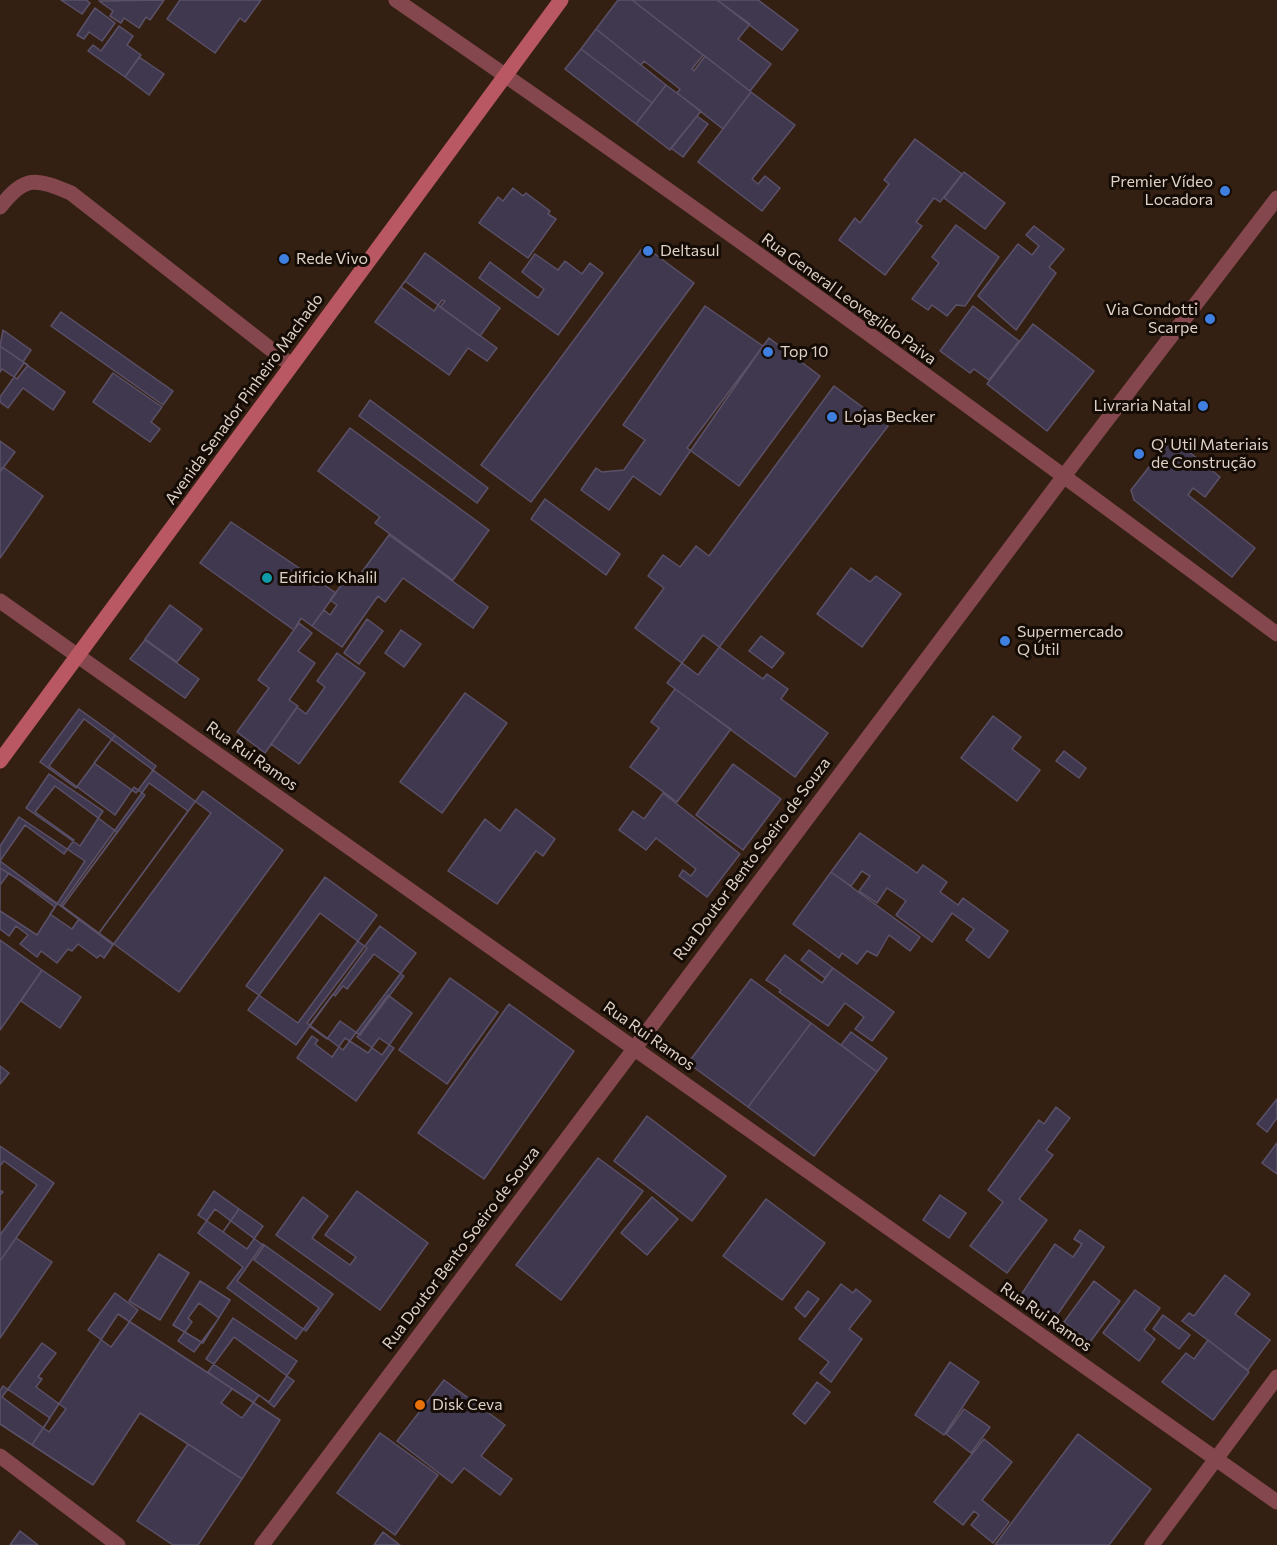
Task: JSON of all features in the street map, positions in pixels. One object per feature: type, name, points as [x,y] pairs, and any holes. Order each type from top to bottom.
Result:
[{"type":"main road","name":"Avenida Senador Pinheiro Machado","points":[[0,761],[561,0]]},
{"type":"street","name":"Rua General Leovegildo Paiva","points":[[396,0],[506,75],[1064,476],[1277,634]]},
{"type":"street","points":[[0,207],[16,188],[40,180],[71,193],[291,365]]},
{"type":"street","name":"Rua Doutor Bento Soeiro de Souza","points":[[262,1545],[633,1046],[1277,198]]},
{"type":"street","name":"Rua Rui Ramos","points":[[0,601],[1277,1502]]},
{"type":"street","points":[[1152,1545],[1277,1377]]},
{"type":"street","points":[[0,1456],[118,1545]]},
{"type":"building","points":[[61,0],[86,0],[90,3],[82,14]]},
{"type":"building","points":[[164,0],[150,20],[146,17],[139,28],[124,18],[121,23],[110,16],[113,11],[99,1]]},
{"type":"building","points":[[180,0],[261,0],[245,22],[240,18],[215,53],[167,19]]},
{"type":"building","points":[[618,0],[632,0],[703,55],[692,69],[694,71],[705,56],[751,92],[723,129],[677,93],[680,89],[644,61],[641,65],[596,29]]},
{"type":"building","points":[[632,0],[717,0],[750,24],[738,39],[771,64],[750,91]]},
{"type":"building","points":[[717,0],[758,0],[798,30],[782,50]]},
{"type":"building","points":[[95,8],[115,23],[102,41],[89,32],[84,39],[77,35]]},
{"type":"building","points":[[119,26],[133,36],[127,45],[141,55],[125,77],[88,51],[93,45],[101,51]]},
{"type":"building","points":[[596,29],[666,85],[652,103],[581,49]]},
{"type":"building","points":[[581,49],[652,103],[636,124],[565,69]]},
{"type":"building","points":[[139,57],[164,74],[149,95],[125,77]]},
{"type":"building","points":[[666,85],[701,111],[670,150],[636,124]]},
{"type":"building","points":[[751,92],[795,125],[752,179],[758,184],[765,176],[780,188],[762,211],[698,162]]},
{"type":"building","points":[[697,116],[708,124],[683,157],[671,148]]},
{"type":"building","points":[[915,139],[962,174],[940,202],[934,198],[916,222],[922,226],[885,275],[839,240],[855,218],[860,223],[889,184],[884,180]]},
{"type":"building","points":[[964,172],[1005,203],[985,229],[944,198]]},
{"type":"building","points":[[513,188],[523,196],[526,193],[550,211],[548,214],[556,219],[528,258],[479,223],[498,197],[503,201]]},
{"type":"building","points":[[956,225],[999,257],[965,306],[956,305],[947,316],[932,305],[928,310],[912,299],[939,263],[932,257]]},
{"type":"building","points":[[1034,226],[1064,249],[1049,267],[1056,273],[1016,330],[978,296],[1018,244],[1032,255],[1039,246],[1026,235]]},
{"type":"building","points":[[644,246],[694,283],[531,502],[481,465]]},
{"type":"building","points":[[425,253],[500,308],[480,336],[440,307],[445,301],[442,300],[434,311],[401,287]]},
{"type":"building","points":[[535,254],[558,270],[565,261],[582,274],[590,263],[603,273],[558,335],[479,278],[490,262],[538,298],[544,289],[522,272]]},
{"type":"building","points":[[405,281],[497,348],[487,361],[468,348],[449,375],[375,322]]},
{"type":"building","points":[[705,306],[763,346],[660,495],[633,476],[609,510],[581,490],[596,468],[602,472],[624,470],[645,440],[623,425]]},
{"type":"building","points":[[973,306],[1019,341],[989,380],[974,369],[970,373],[940,351]]},
{"type":"building","points":[[61,312],[173,391],[163,405],[51,326]]},
{"type":"building","points":[[1033,324],[1094,371],[1047,431],[987,384]]},
{"type":"building","points":[[3,330],[31,350],[23,362],[0,346]]},
{"type":"building","points":[[769,338],[820,376],[739,486],[687,448]]},
{"type":"building","points":[[0,346],[28,365],[17,379],[2,369],[0,372]]},
{"type":"building","points":[[24,363],[65,392],[53,410],[23,388],[8,408],[0,402],[0,397]]},
{"type":"building","points":[[113,373],[162,407],[151,422],[160,429],[150,442],[93,402]]},
{"type":"building","points":[[834,386],[888,426],[698,675],[635,628],[664,588],[648,576],[663,555],[680,567],[696,546],[709,556]]},
{"type":"building","points":[[370,400],[488,488],[477,503],[359,416]]},
{"type":"building","points":[[350,428],[489,530],[453,580],[375,523],[380,517],[318,471]]},
{"type":"building","points":[[1172,438],[1220,477],[1205,497],[1193,488],[1188,495],[1255,548],[1232,577],[1134,500],[1131,490]]},
{"type":"building","points":[[0,441],[15,452],[0,472]]},
{"type":"building","points":[[3,467],[43,496],[0,558],[0,471]]},
{"type":"building","points":[[545,499],[620,554],[606,575],[531,519]]},
{"type":"building","name":"Edificio Khalil","points":[[231,522],[336,593],[312,626],[301,618],[294,630],[200,563]]},
{"type":"building","points":[[389,535],[488,607],[473,628],[403,578],[385,602],[378,596],[342,647],[312,626],[324,610],[330,615],[337,605],[330,600],[349,575],[356,580]]},
{"type":"building","points":[[851,568],[870,582],[876,576],[901,594],[862,647],[817,614]]},
{"type":"building","points":[[170,605],[202,629],[177,662],[145,639]]},
{"type":"building","points":[[367,619],[383,631],[359,664],[344,653]]},
{"type":"building","points":[[299,623],[312,633],[298,651],[315,663],[289,700],[298,706],[265,753],[237,732],[269,688],[258,680]]},
{"type":"building","points":[[401,630],[421,644],[404,667],[385,653]]},
{"type":"building","points":[[703,635],[763,679],[767,674],[788,689],[781,699],[828,733],[795,777],[667,683]]},
{"type":"building","points":[[761,636],[784,653],[772,668],[749,651]]},
{"type":"building","points":[[145,640],[199,679],[185,698],[130,659]]},
{"type":"building","points":[[337,653],[365,673],[299,764],[271,744],[297,707],[306,714],[325,687],[317,681]]},
{"type":"building","points":[[675,689],[731,729],[677,802],[630,767],[659,728],[651,722]]},
{"type":"building","points":[[465,693],[507,723],[442,813],[400,782]]},
{"type":"building","points":[[79,709],[115,735],[76,788],[40,762]]},
{"type":"building","points":[[993,716],[1021,737],[1012,749],[1040,770],[1017,801],[961,758]]},
{"type":"building","points":[[84,719],[211,813],[113,945],[62,907],[145,795],[134,787],[115,815],[49,766]]},
{"type":"building","points":[[115,735],[156,766],[136,793],[94,763]]},
{"type":"building","points":[[1064,751],[1086,768],[1079,778],[1056,761]]},
{"type":"building","points":[[733,764],[781,799],[743,850],[696,815]]},
{"type":"building","points":[[49,774],[103,811],[80,846],[26,808]]},
{"type":"building","points":[[149,783],[188,811],[99,933],[61,905]]},
{"type":"building","points":[[55,786],[117,832],[62,907],[0,861],[25,825],[64,854],[74,840],[35,812]]},
{"type":"building","points":[[203,791],[283,850],[179,992],[99,933]]},
{"type":"building","points":[[663,793],[740,854],[707,897],[679,876],[683,870],[691,876],[696,869],[656,838],[646,850],[619,830],[633,811],[644,819]]},
{"type":"building","points":[[516,809],[555,839],[543,856],[536,851],[497,904],[448,871],[485,819],[500,831]]},
{"type":"building","points":[[19,817],[85,861],[57,904],[0,868],[0,846]]},
{"type":"building","points":[[860,833],[917,873],[923,865],[947,882],[940,892],[958,905],[963,898],[1008,931],[989,958],[966,940],[974,929],[952,913],[932,942],[896,915],[906,901],[887,888],[877,903],[859,891],[870,876],[862,871],[851,886],[831,872]]},
{"type":"building","points":[[0,868],[57,904],[37,935],[0,911]]},
{"type":"building","points":[[831,872],[920,937],[910,951],[889,935],[877,956],[867,951],[857,964],[842,953],[839,958],[793,924]]},
{"type":"building","points":[[9,873],[55,907],[50,914],[72,929],[79,919],[113,945],[104,958],[100,955],[97,958],[78,944],[72,951],[68,949],[57,963],[41,951],[37,957],[20,944],[28,935],[16,926],[9,936],[0,929],[0,885]]},
{"type":"building","points":[[325,877],[377,915],[298,1023],[246,986]]},
{"type":"building","points":[[320,913],[367,948],[296,1045],[248,1010]]},
{"type":"building","points":[[380,926],[416,953],[343,1050],[307,1023]]},
{"type":"building","points":[[0,940],[42,970],[0,1030]]},
{"type":"building","points":[[809,950],[833,968],[825,978],[801,960]]},
{"type":"building","points":[[374,954],[404,976],[360,1035],[340,1021],[327,1039],[309,1026],[333,994],[335,996],[343,986],[347,989]]},
{"type":"building","points":[[785,955],[822,983],[833,968],[894,1012],[872,1041],[855,1029],[864,1017],[845,1003],[828,1026],[779,992],[781,990],[766,980]]},
{"type":"building","points":[[42,970],[81,997],[60,1028],[21,1001]]},
{"type":"building","points":[[450,978],[498,1012],[447,1084],[399,1050]]},
{"type":"building","points":[[751,979],[811,1023],[748,1107],[688,1063]]},
{"type":"building","points":[[388,995],[412,1013],[382,1055],[357,1037]]},
{"type":"building","points":[[509,1004],[574,1051],[484,1179],[418,1133]]},
{"type":"building","points":[[811,1023],[877,1072],[814,1156],[748,1107]]},
{"type":"building","points":[[851,1032],[887,1058],[877,1072],[841,1045]]},
{"type":"building","points":[[312,1036],[318,1040],[315,1044],[332,1057],[345,1038],[368,1053],[379,1038],[394,1048],[356,1101],[297,1058]]},
{"type":"building","points":[[0,1066],[9,1073],[0,1084]]},
{"type":"building","points":[[1277,1099],[1277,1118],[1267,1132],[1257,1124]]},
{"type":"building","points":[[1056,1107],[1070,1118],[1046,1150],[1053,1155],[1019,1199],[1047,1220],[1007,1273],[970,1246],[1003,1202],[988,1190],[1039,1120],[1044,1124]]},
{"type":"building","points":[[647,1116],[726,1176],[692,1221],[614,1161]]},
{"type":"building","points":[[1277,1143],[1277,1174],[1262,1163]]},
{"type":"building","points":[[0,1146],[54,1183],[0,1261]]},
{"type":"building","points":[[598,1158],[643,1191],[561,1300],[516,1265]]},
{"type":"building","points":[[4,1161],[37,1185],[0,1235],[0,1195],[3,1192],[0,1190],[0,1166]]},
{"type":"building","points":[[214,1191],[239,1209],[223,1232],[198,1215]]},
{"type":"building","points":[[357,1191],[428,1243],[380,1310],[276,1235],[303,1197],[328,1216],[312,1238],[350,1265],[356,1257],[325,1235]]},
{"type":"building","points":[[940,1195],[966,1213],[949,1238],[923,1220]]},
{"type":"building","points":[[652,1197],[678,1219],[647,1255],[621,1233]]},
{"type":"building","points":[[766,1199],[825,1243],[782,1300],[723,1256]]},
{"type":"building","points":[[215,1209],[264,1246],[254,1260],[319,1308],[296,1339],[227,1288],[243,1267],[198,1233]]},
{"type":"building","points":[[239,1209],[263,1226],[247,1249],[223,1232]]},
{"type":"building","points":[[1080,1230],[1104,1247],[1055,1318],[1021,1295],[1055,1244],[1073,1257],[1082,1244],[1074,1239]]},
{"type":"building","points":[[16,1238],[52,1262],[0,1338],[0,1261]]},
{"type":"building","points":[[263,1244],[333,1294],[306,1331],[237,1281]]},
{"type":"building","points":[[159,1254],[189,1273],[160,1320],[129,1301]]},
{"type":"building","points":[[1225,1275],[1250,1294],[1235,1314],[1270,1340],[1248,1370],[1182,1321],[1189,1313],[1194,1316]]},
{"type":"building","points":[[200,1281],[230,1300],[203,1343],[173,1325]]},
{"type":"building","points":[[1094,1281],[1120,1301],[1090,1342],[1064,1322]]},
{"type":"building","points":[[841,1284],[853,1293],[856,1289],[871,1301],[849,1329],[862,1339],[831,1382],[820,1373],[829,1362],[799,1339]]},
{"type":"building","points":[[1135,1290],[1160,1308],[1144,1330],[1155,1339],[1139,1361],[1103,1333]]},
{"type":"building","points":[[808,1291],[819,1299],[805,1317],[795,1308]]},
{"type":"building","points":[[115,1293],[138,1310],[111,1347],[88,1330]]},
{"type":"building","points":[[199,1303],[219,1318],[194,1352],[178,1341],[192,1322],[188,1318]]},
{"type":"building","points":[[118,1314],[280,1420],[242,1479],[140,1413],[93,1485],[32,1445]]},
{"type":"building","points":[[1163,1315],[1190,1335],[1179,1349],[1153,1329]]},
{"type":"building","points":[[233,1318],[297,1361],[269,1402],[206,1359]]},
{"type":"building","points":[[234,1337],[294,1381],[274,1407],[259,1395],[242,1418],[221,1403],[232,1389],[208,1372]]},
{"type":"building","points":[[1208,1340],[1249,1372],[1213,1420],[1162,1382],[1186,1353],[1194,1359]]},
{"type":"building","points":[[42,1343],[56,1353],[38,1377],[42,1379],[36,1387],[66,1409],[49,1432],[2,1397]]},
{"type":"building","points":[[950,1362],[979,1382],[944,1435],[915,1415]]},
{"type":"building","points":[[444,1380],[505,1425],[481,1456],[512,1479],[500,1495],[464,1468],[452,1483],[397,1441]]},
{"type":"building","points":[[817,1382],[830,1392],[805,1424],[793,1414]]},
{"type":"building","points":[[3,1386],[50,1418],[32,1445],[0,1424],[0,1391]]},
{"type":"building","points":[[964,1409],[990,1427],[971,1453],[946,1434]]},
{"type":"building","points":[[380,1433],[438,1475],[395,1535],[337,1493]]},
{"type":"building","points":[[1078,1434],[1151,1489],[1109,1545],[995,1545]]},
{"type":"building","points":[[984,1439],[1012,1462],[982,1500],[1009,1522],[993,1543],[971,1525],[979,1515],[974,1511],[963,1525],[934,1502]]},
{"type":"building","points":[[188,1444],[242,1479],[198,1545],[173,1545],[137,1521]]},
{"type":"building","points":[[20,1531],[38,1545],[10,1545]]},
{"type":"building","points":[[383,1532],[400,1545],[374,1545]]},
{"type":"place","name":"Premier Vídeo Locadora","points":[[1225,191]]},
{"type":"place","name":"Deltasul","points":[[648,251]]},
{"type":"place","name":"Rede Vivo","points":[[284,259]]},
{"type":"place","name":"Via Condotti Scarpe","points":[[1210,319]]},
{"type":"place","name":"Top 10","points":[[768,352]]},
{"type":"place","name":"Livraria Natal","points":[[1203,406]]},
{"type":"place","name":"Lojas Becker","points":[[832,417]]},
{"type":"place","name":"Q' Util Materiais de Construção","points":[[1139,454]]},
{"type":"place","name":"Edificio Khalil","points":[[267,578]]},
{"type":"place","name":"Supermercado Q Útil","points":[[1005,641]]},
{"type":"place","name":"Disk Ceva","points":[[420,1405]]}]
